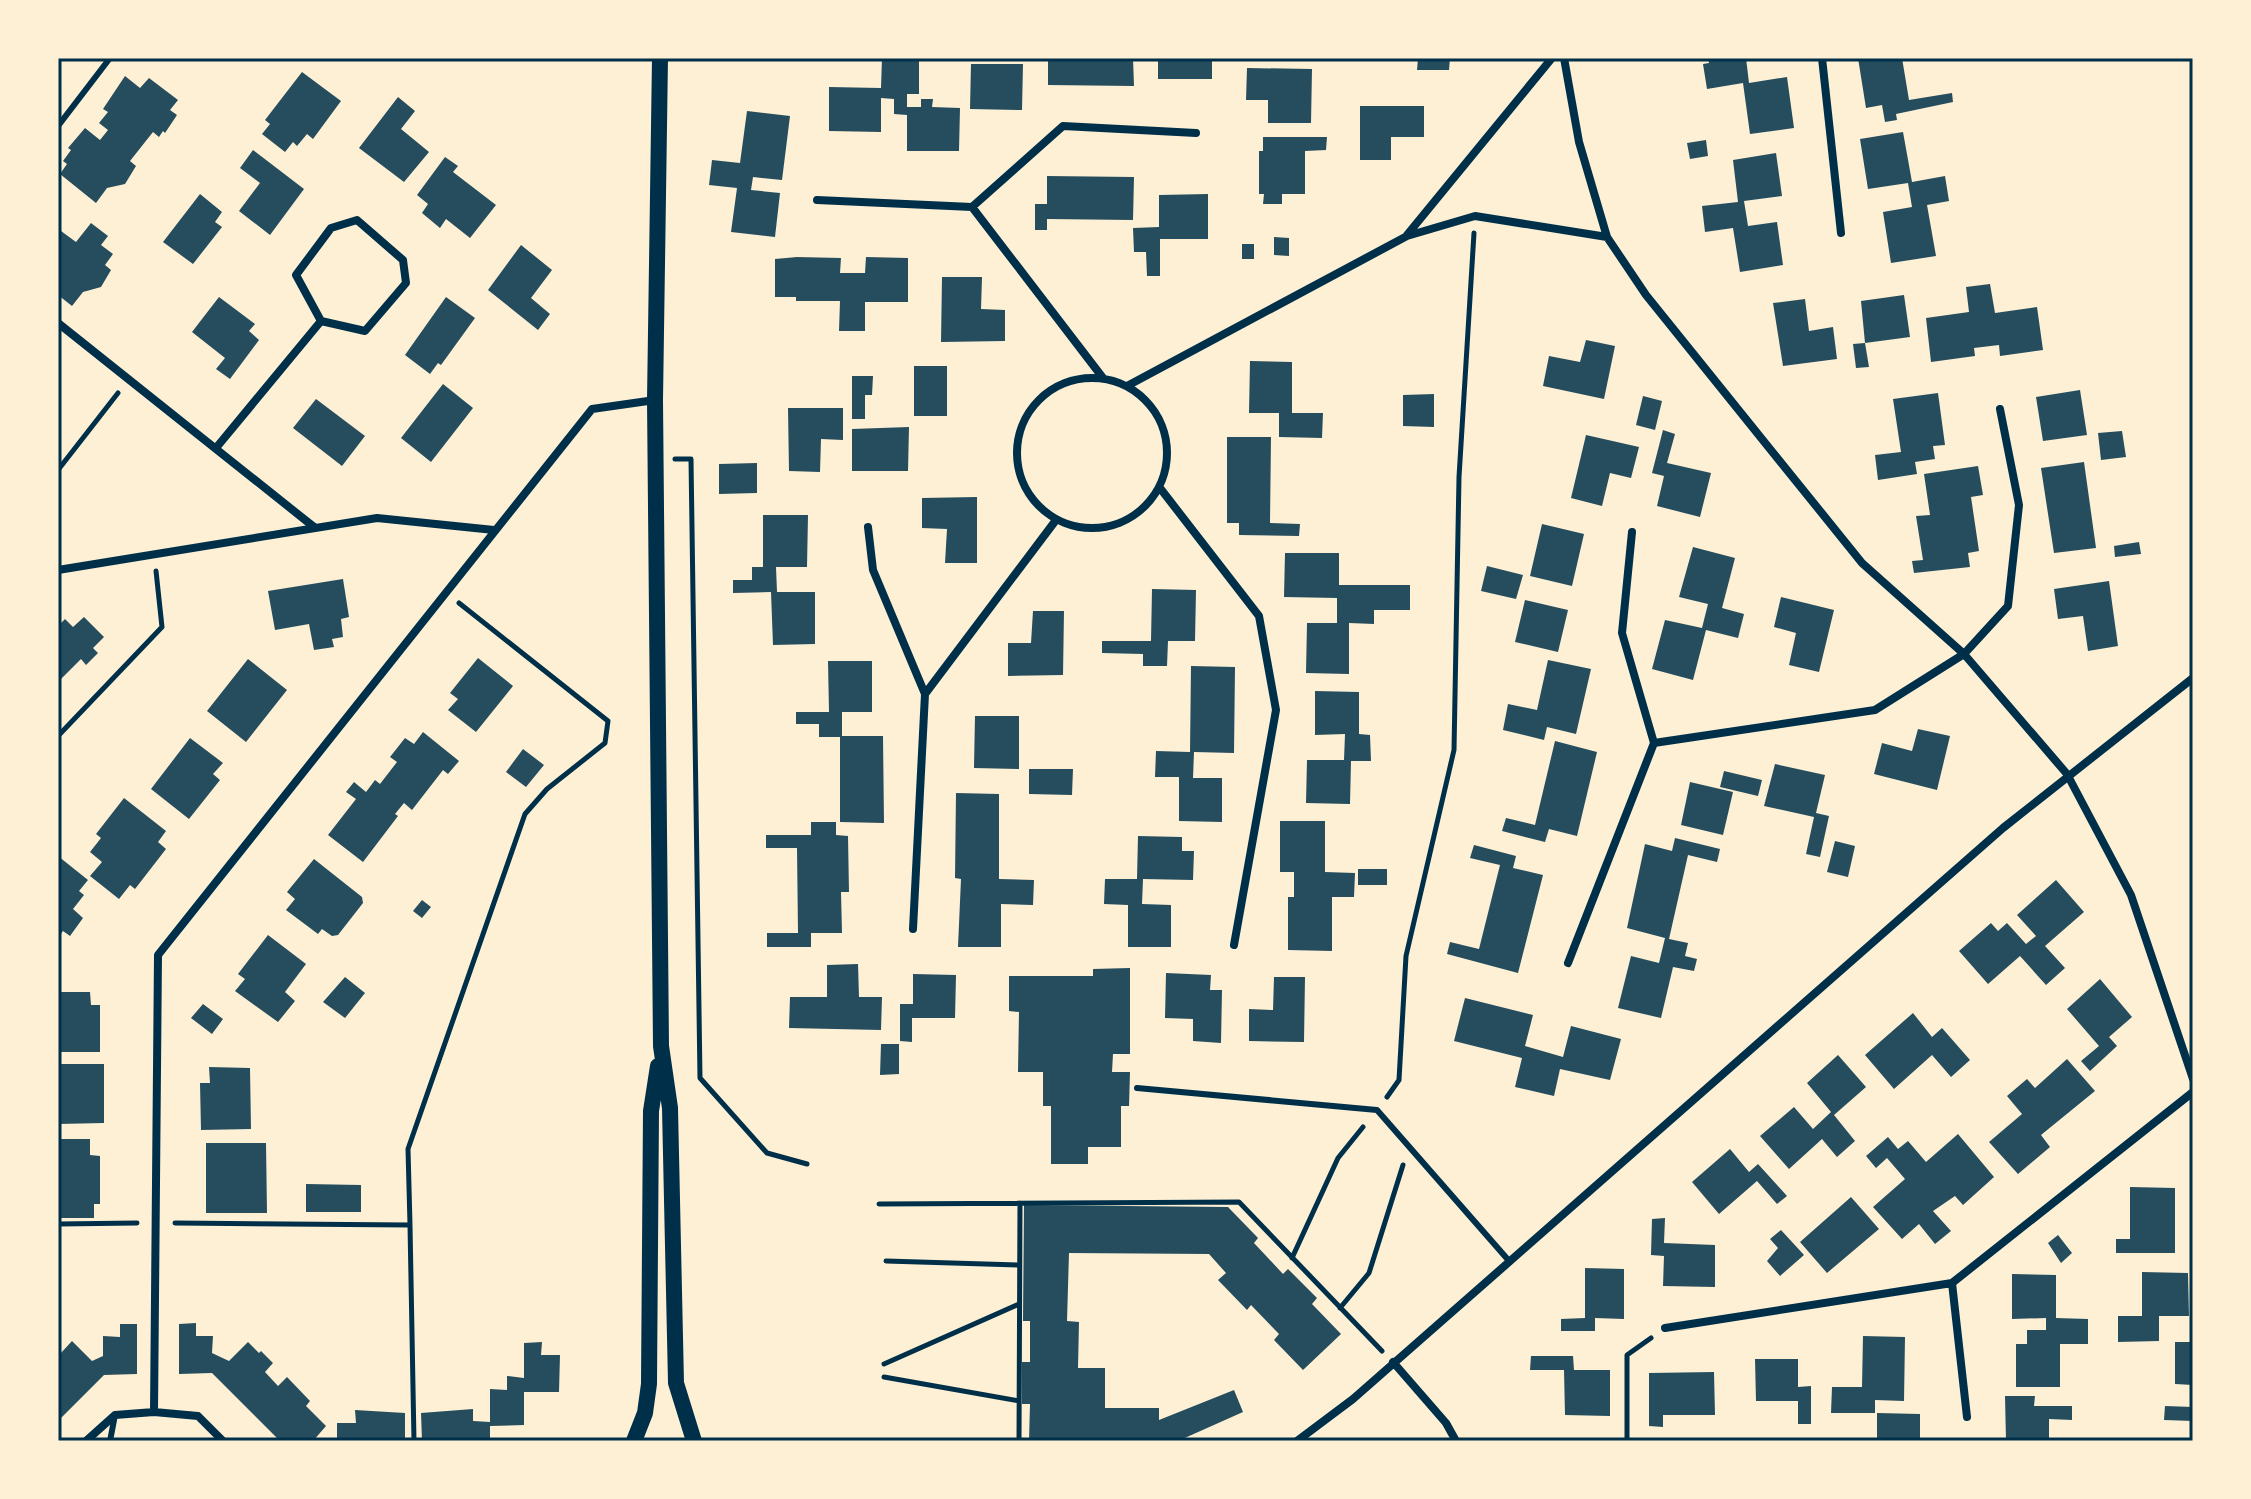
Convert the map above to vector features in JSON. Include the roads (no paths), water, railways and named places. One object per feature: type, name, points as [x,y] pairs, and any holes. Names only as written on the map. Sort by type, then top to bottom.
[{"type":"main road","points":[[660,58],[655,460],[661,1046],[670,1108],[676,1383],[694,1441]]},
{"type":"main road","points":[[634,1441],[645,1413],[649,1384],[651,1111],[661,1046]]},
{"type":"street","points":[[1407,236],[1552,58]]},
{"type":"street","points":[[1564,58],[1579,142],[1607,237],[1646,295],[1862,563],[1964,654],[2067,774],[2131,895],[2193,1079]]},
{"type":"street","points":[[1822,58],[1841,233]]},
{"type":"street","points":[[817,200],[972,207],[1063,126],[1196,133]]},
{"type":"street","points":[[972,207],[1103,378]]},
{"type":"street","points":[[1127,386],[1407,236],[1475,216],[1607,237]]},
{"type":"street","points":[[357,220],[403,260],[406,283],[365,331],[321,321],[296,275],[331,228],[357,220]]},
{"type":"street","points":[[216,448],[321,321]]},
{"type":"street","points":[[58,323],[314,527]]},
{"type":"street","points":[[1077,378],[1103,378],[1127,386],[1154,409],[1164,427],[1167,468],[1160,488],[1146,507],[1126,521],[1103,528],[1079,528],[1056,520],[1036,504],[1022,481],[1016,455],[1020,429],[1032,406],[1052,388],[1077,378]]},
{"type":"street","points":[[154,1412],[158,955],[592,409],[655,400]]},
{"type":"street","points":[[1654,743],[1875,710],[1964,654],[2008,606],[2019,505],[2000,409]]},
{"type":"street","points":[[1160,488],[1259,616],[1276,710],[1234,945]]},
{"type":"street","points":[[58,570],[377,518],[494,530]]},
{"type":"street","points":[[925,694],[1056,520]]},
{"type":"street","points":[[868,527],[873,570],[925,694],[913,929]]},
{"type":"street","points":[[1568,963],[1654,743],[1622,633],[1632,532]]},
{"type":"street","points":[[1297,1441],[1353,1399],[2067,774],[2193,678]]},
{"type":"street","points":[[1665,1328],[1952,1283],[2193,1092]]},
{"type":"street","points":[[1952,1283],[1967,1417]]},
{"type":"street","points":[[1393,1362],[1446,1423],[1456,1441]]},
{"type":"street","points":[[86,1441],[115,1415],[154,1412],[198,1416],[223,1441]]},
{"type":"lane","points":[[58,126],[110,58]]},
{"type":"lane","points":[[1137,1088],[1377,1110],[1510,1262]]},
{"type":"lane","points":[[110,1441],[115,1415]]}]
